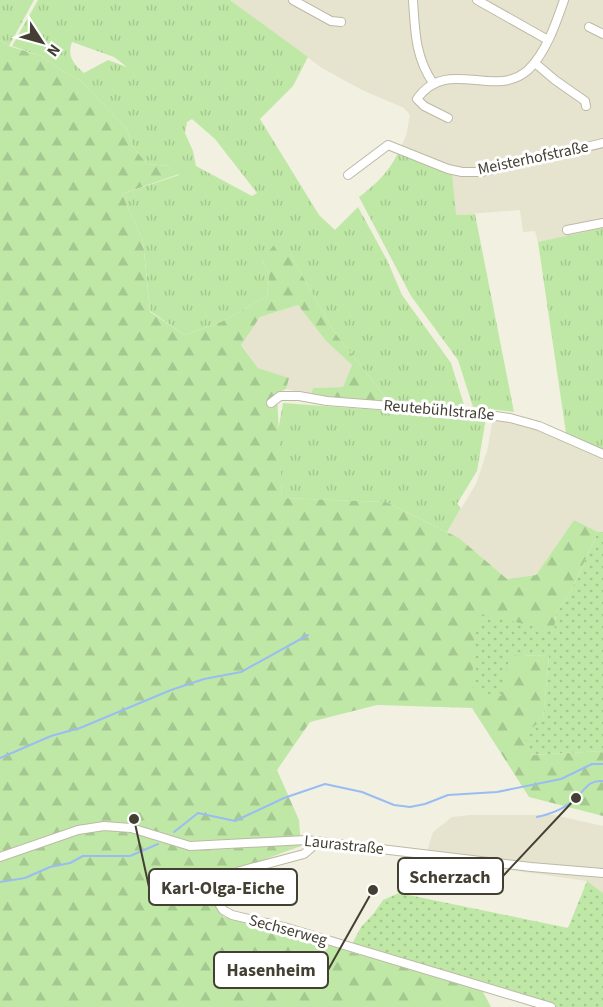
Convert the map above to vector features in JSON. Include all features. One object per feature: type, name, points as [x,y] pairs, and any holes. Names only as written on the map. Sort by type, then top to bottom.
[{"type":"street","points":[[293,0],[331,21],[341,22]]},
{"type":"street","points":[[413,0],[415,40],[420,62],[433,83]]},
{"type":"street","points":[[477,0],[548,40]]},
{"type":"street","points":[[448,118],[424,106],[417,99],[424,90],[433,83],[452,78],[502,82],[518,77],[535,63],[548,40],[564,0]]},
{"type":"street","points":[[589,27],[603,34]]},
{"type":"street","points":[[535,63],[585,101],[586,106]]},
{"type":"street","name":"Meisterhofstraße","points":[[348,175],[388,145],[448,169],[482,172],[603,143]]},
{"type":"street","points":[[567,230],[603,223]]},
{"type":"street","name":"Reutebühlstraße","points":[[270,403],[280,396],[299,396],[490,414],[539,426],[603,454]]},
{"type":"street","name":"Laurastraße","points":[[0,857],[78,830],[104,826],[131,828],[190,846],[265,841],[313,841],[603,873]]},
{"type":"street","name":"Sechserweg","points":[[313,841],[311,848],[304,854],[240,871],[227,877],[220,885],[218,892],[218,902],[222,910],[232,915],[284,927],[551,1007]]},
{"type":"shaded area","points":[[230,0],[603,0],[603,229],[538,242],[535,231],[523,232],[520,210],[456,215],[401,147],[406,136],[410,115],[404,108],[362,90],[322,68]]},
{"type":"shaded area","points":[[298,305],[326,341],[352,365],[344,387],[313,388],[311,395],[286,389],[288,378],[258,368],[241,344],[260,317]]},
{"type":"shaded area","points":[[493,419],[540,431],[603,457],[603,532],[598,532],[574,520],[536,575],[507,579],[459,538],[447,532],[476,484],[487,451]]},
{"type":"shaded area","points":[[554,815],[603,826],[603,893],[587,881],[425,858],[433,832],[452,817]]},
{"type":"green space","points":[[0,0],[34,0],[9,46],[0,40]]},
{"type":"green space","points":[[38,0],[230,0],[308,57],[293,86],[260,119],[319,215],[335,230],[358,207],[387,260],[402,295],[451,363],[465,408],[390,403],[335,333],[290,254],[262,260],[269,277],[267,296],[221,322],[185,335],[150,311],[143,241],[122,194],[179,175],[168,166],[147,164],[133,147],[126,128],[80,80],[41,56],[12,46]],"holes":[[[72,42],[114,57],[127,67],[108,60],[84,73],[72,59],[70,52]],[[192,119],[215,139],[257,193],[252,196],[196,166],[193,151],[185,133],[187,122]]]},
{"type":"green space","points":[[0,40],[9,46],[41,56],[80,80],[126,128],[133,147],[147,164],[168,166],[179,174],[122,194],[143,241],[150,312],[185,335],[221,322],[267,296],[269,277],[262,260],[278,240],[290,254],[335,333],[390,403],[311,395],[313,388],[343,387],[352,365],[326,341],[298,305],[260,317],[241,345],[258,368],[289,378],[286,389],[277,393],[282,498],[386,502],[459,538],[507,579],[536,575],[574,520],[598,532],[571,591],[556,613],[554,632],[510,655],[549,656],[543,719],[530,755],[603,751],[603,816],[529,797],[472,708],[377,705],[310,722],[277,770],[299,820],[301,846],[219,876],[208,898],[224,917],[283,930],[482,990],[491,1007],[0,1007]]},
{"type":"green space","points":[[398,153],[452,174],[456,215],[475,214],[514,412],[473,407],[458,360],[411,296],[359,197],[382,177]]},
{"type":"green space","points":[[603,228],[603,450],[566,433],[538,242]]},
{"type":"green space","points":[[283,403],[486,418],[477,471],[457,504],[461,508],[447,532],[386,502],[282,498],[278,431]]},
{"type":"green space","points":[[598,532],[603,532],[603,751],[530,755],[524,734],[543,719],[549,656],[510,655],[501,696],[472,691],[474,638],[481,614],[554,631],[556,613],[571,591]]},
{"type":"green space","points":[[587,881],[603,893],[603,1007],[551,1007],[350,948],[361,927],[383,900],[399,893],[568,928]]},
{"type":"waterway","points":[[0,758],[171,690],[204,679],[241,672],[308,635]]},
{"type":"waterway","points":[[174,832],[198,813],[235,821],[284,798],[325,784],[362,792],[394,805],[410,807],[448,795],[497,792],[561,779],[592,764],[603,764]]},
{"type":"waterway","points":[[537,817],[563,808],[591,784],[603,781]]},
{"type":"waterway","points":[[0,882],[25,878],[50,867],[70,863],[83,856],[130,856],[158,844]]},
{"type":"place","name":"Scherzach","points":[[576,798]]},
{"type":"place","name":"Karl-Olga-Eiche","points":[[134,819]]},
{"type":"place","name":"Hasenheim","points":[[373,890]]}]
